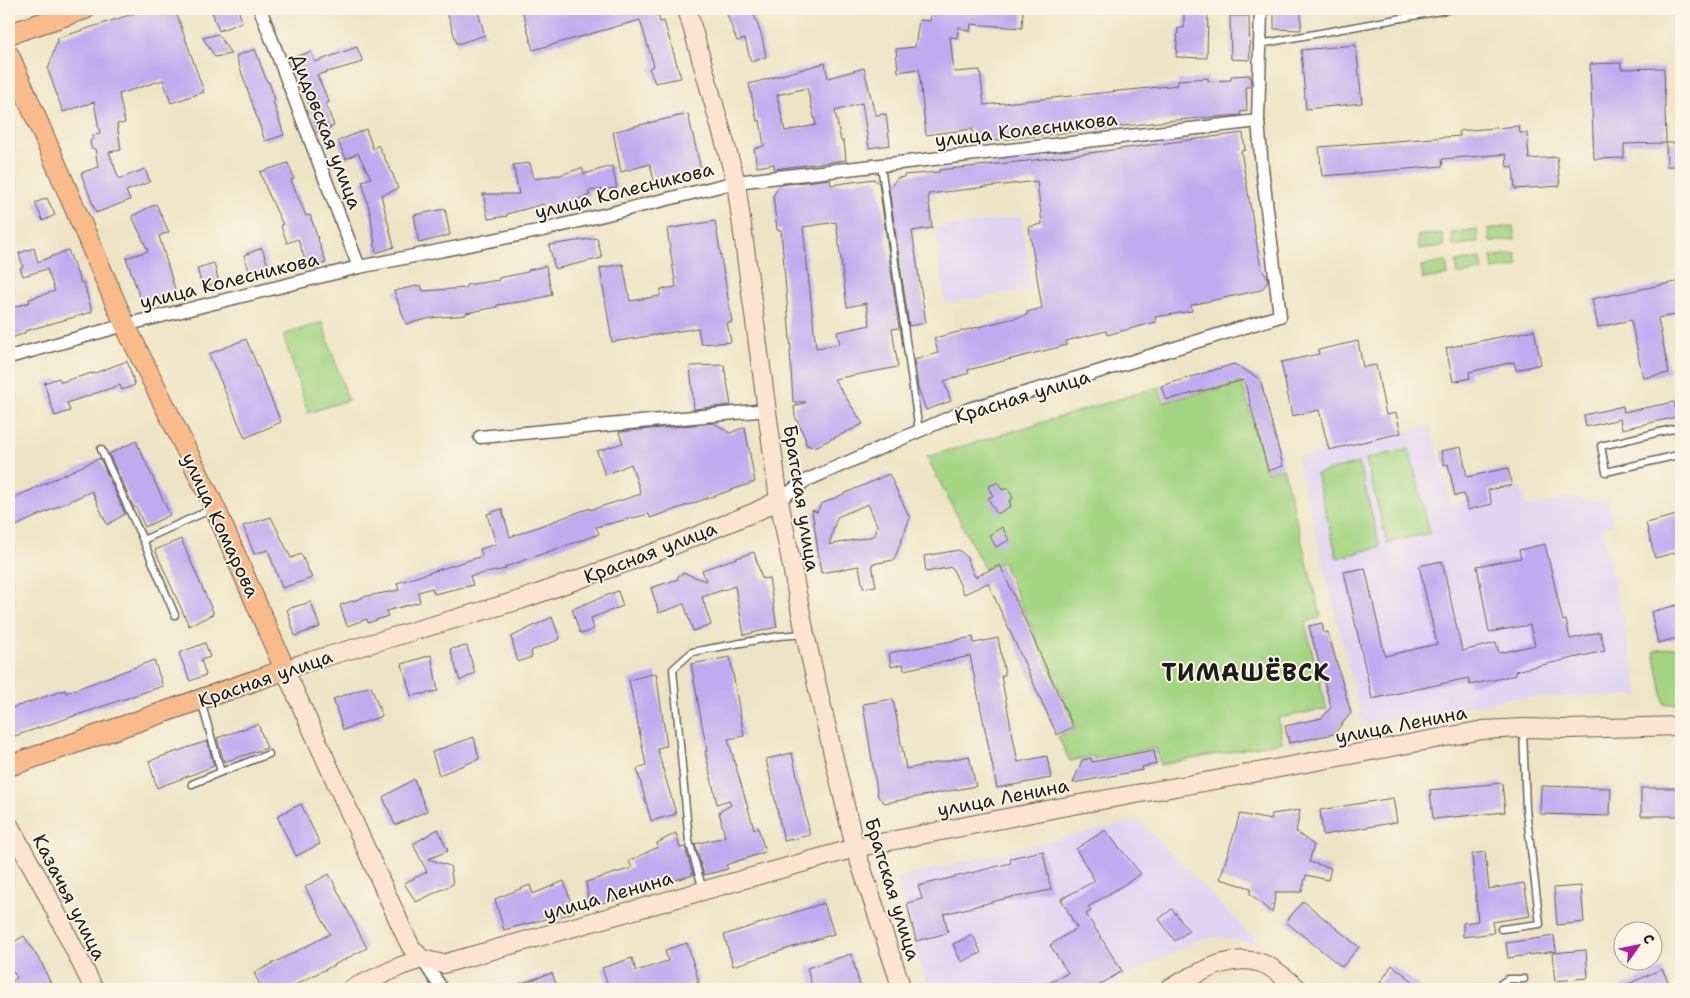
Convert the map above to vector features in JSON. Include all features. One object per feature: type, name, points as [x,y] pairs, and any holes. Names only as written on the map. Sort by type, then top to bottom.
[{"type":"main road","points":[[9,34],[85,9]]},
{"type":"main road","name":"Братская улица","points":[[687,9],[736,182],[778,500],[805,634],[855,848],[902,989]]},
{"type":"main road","name":"улица Комарова","points":[[9,55],[125,325],[215,508],[285,670],[411,948],[422,959]]},
{"type":"main road","name":"Красная улица","points":[[9,766],[304,663],[520,600],[667,548],[755,512],[778,500]]},
{"type":"main road","name":"улица Ленина","points":[[351,989],[401,966],[422,959],[443,964],[855,848],[1048,810],[1483,730],[1681,726]]},
{"type":"main road","name":"Казачья улица","points":[[9,825],[45,890],[94,989]]},
{"type":"main road","points":[[1168,989],[1212,967],[1231,962],[1245,961],[1266,965],[1299,989]]},
{"type":"street","name":"Дидовская улица","points":[[260,9],[359,267]]},
{"type":"street","points":[[1258,120],[1261,9]]},
{"type":"street","name":"улица Колесникова","points":[[9,357],[125,325],[359,267],[543,230],[736,182],[1258,120]]},
{"type":"street","name":"Красная улица","points":[[778,500],[806,482],[969,409],[1280,316],[1258,120]]},
{"type":"street","points":[[480,438],[767,410]]},
{"type":"street","name":"улица Комарова","points":[[422,959],[442,989]]},
{"type":"lane","points":[[1260,44],[1451,9]]},
{"type":"lane","points":[[882,165],[919,431]]},
{"type":"lane","points":[[1678,455],[1606,472],[1601,446],[1681,427]]},
{"type":"lane","points":[[101,449],[175,615]]},
{"type":"lane","points":[[143,540],[215,508]]},
{"type":"lane","points":[[703,890],[689,841],[673,669],[692,652],[779,636],[805,634]]},
{"type":"lane","points":[[201,699],[221,772]]},
{"type":"lane","points":[[1501,930],[1540,924],[1526,809],[1523,728]]},
{"type":"lane","points":[[192,784],[269,754]]},
{"type":"lane","points":[[1493,989],[1508,979],[1524,979]]},
{"type":"shaded area","points":[[1021,216],[1032,289],[945,303],[936,229]]},
{"type":"shaded area","points":[[1430,426],[1452,504],[1521,487],[1526,508],[1566,498],[1598,501],[1608,499],[1614,524],[1602,528],[1640,695],[1511,698],[1363,725],[1297,458]]},
{"type":"shaded area","points":[[1138,820],[1260,944],[1218,937],[1195,941],[1102,989],[930,989],[917,960],[896,878]]},
{"type":"green space","points":[[1513,226],[1515,239],[1490,242],[1488,229]]},
{"type":"green space","points":[[1477,229],[1478,242],[1453,246],[1452,233]]},
{"type":"green space","points":[[1442,233],[1444,246],[1419,249],[1417,236]]},
{"type":"green space","points":[[1516,253],[1518,266],[1493,270],[1491,257]]},
{"type":"green space","points":[[1481,258],[1483,271],[1458,275],[1456,262]]},
{"type":"green space","points":[[1446,262],[1448,275],[1423,279],[1421,266]]},
{"type":"green space","points":[[322,322],[348,400],[308,413],[283,335]]},
{"type":"green space","points":[[1242,382],[1267,472],[1283,468],[1321,617],[1305,623],[1327,709],[1278,718],[1282,742],[1160,765],[1156,748],[1094,759],[1093,756],[1070,761],[1058,737],[1076,728],[1002,562],[985,570],[927,457],[1159,387],[1164,402]]},
{"type":"green space","points":[[1409,449],[1430,533],[1387,543],[1366,459]]},
{"type":"green space","points":[[1359,463],[1380,547],[1337,558],[1316,474]]},
{"type":"green space","points":[[1681,646],[1681,703],[1664,704],[1654,651]]},
{"type":"building","points":[[148,9],[175,9],[204,92],[171,103],[163,80],[119,94],[125,123],[117,124],[121,150],[109,152],[119,179],[145,169],[150,182],[126,191],[130,200],[96,213],[81,173],[98,167],[95,149],[91,148],[90,141],[93,135],[100,134],[94,102],[63,112],[48,70],[58,38]]},
{"type":"building","points":[[211,9],[238,9],[242,22],[219,31]]},
{"type":"building","points":[[446,9],[477,9],[485,35],[457,44]]},
{"type":"building","points":[[522,9],[668,9],[669,12],[658,15],[660,22],[664,21],[681,78],[655,83],[649,68],[654,66],[640,20],[533,50]]},
{"type":"building","points":[[725,9],[752,9],[762,37],[766,57],[751,62],[745,39],[737,41]]},
{"type":"building","points":[[932,9],[1023,9],[1022,28],[971,24],[970,32],[959,27],[957,38],[950,37],[954,72],[980,70],[984,105],[1178,85],[1178,80],[1208,78],[1208,81],[1231,80],[1231,76],[1250,75],[1251,87],[1246,87],[1247,111],[1240,112],[1241,115],[1177,120],[974,143],[972,129],[926,135],[919,69],[898,72],[896,49],[915,47],[919,20],[930,21]]},
{"type":"building","points":[[1184,9],[1208,9],[1207,58],[1176,57],[1178,28],[1184,28]]},
{"type":"building","points":[[1274,9],[1301,9],[1301,30],[1274,29]]},
{"type":"building","points":[[1230,16],[1249,16],[1250,60],[1231,59]]},
{"type":"building","points":[[218,34],[231,54],[215,57],[203,38]]},
{"type":"building","points":[[1356,45],[1362,103],[1306,109],[1301,50]]},
{"type":"building","points":[[357,47],[363,62],[317,75],[329,102],[326,104],[334,126],[319,132],[299,79],[293,57],[311,52],[315,62]]},
{"type":"building","points":[[255,49],[267,82],[269,82],[284,135],[265,141],[236,56]]},
{"type":"building","points":[[825,63],[828,78],[864,68],[875,115],[886,114],[890,145],[869,148],[862,103],[835,111],[841,141],[844,141],[846,160],[774,169],[774,164],[757,167],[754,149],[764,146],[760,120],[757,121],[749,84]],"holes":[[[807,88],[816,125],[785,131],[777,95]]]},
{"type":"building","points":[[1621,63],[1621,69],[1664,68],[1666,143],[1624,144],[1624,158],[1594,159],[1590,64]]},
{"type":"building","points":[[688,114],[702,174],[655,185],[650,164],[621,172],[613,132]]},
{"type":"building","points":[[1519,126],[1520,133],[1527,133],[1529,159],[1557,157],[1560,186],[1515,189],[1513,166],[1507,167],[1506,154],[1442,159],[1443,166],[1322,176],[1319,147],[1460,136],[1459,131]]},
{"type":"building","points":[[366,129],[373,149],[378,145],[398,189],[381,195],[394,247],[376,253],[371,217],[362,181],[371,178],[358,153],[346,159],[338,141]]},
{"type":"building","points":[[1243,133],[1245,150],[1241,151],[1261,269],[1267,276],[1268,282],[1261,290],[1191,305],[1192,311],[1155,317],[1156,322],[1107,335],[1106,331],[1066,341],[1067,345],[968,370],[969,373],[944,381],[951,401],[926,410],[918,387],[914,360],[938,353],[934,338],[1027,315],[1027,312],[1042,308],[1029,227],[1042,224],[1037,181],[928,194],[932,228],[912,231],[926,323],[909,326],[889,189],[897,178],[904,177],[904,175],[939,172],[939,170],[1027,161]]},
{"type":"building","points":[[1666,143],[1681,143],[1681,166],[1667,166]]},
{"type":"building","points":[[288,163],[294,179],[291,180],[306,216],[310,215],[326,263],[308,269],[298,239],[287,243],[281,226],[283,225],[260,172]]},
{"type":"building","points":[[530,163],[534,179],[557,176],[582,168],[584,174],[612,166],[617,188],[588,191],[590,195],[565,204],[566,207],[546,215],[544,204],[507,214],[507,216],[488,219],[483,194],[519,194],[513,165]]},
{"type":"building","points":[[830,179],[831,185],[874,179],[879,183],[899,328],[892,329],[898,367],[834,379],[863,424],[815,447],[806,445],[805,438],[795,416],[794,407],[806,402],[793,402],[791,351],[781,230],[777,230],[773,196],[780,185]],"holes":[[[836,222],[847,307],[866,303],[870,325],[837,332],[840,344],[816,348],[803,227]]]},
{"type":"building","points":[[47,198],[55,215],[43,221],[35,203]]},
{"type":"building","points":[[156,204],[169,232],[159,236],[176,293],[142,303],[126,258],[148,251],[132,216]]},
{"type":"building","points":[[445,209],[450,235],[419,243],[414,215]]},
{"type":"building","points":[[715,221],[732,322],[727,323],[731,342],[701,344],[698,328],[612,342],[600,268],[623,264],[630,301],[660,296],[661,289],[676,287],[667,229]]},
{"type":"building","points":[[597,238],[602,258],[555,269],[549,245]]},
{"type":"building","points":[[34,248],[38,262],[68,250],[81,283],[84,283],[92,312],[25,331],[25,333],[9,339],[9,309],[30,302],[29,299],[55,291],[47,269],[23,276],[20,268],[23,267],[19,253]]},
{"type":"building","points":[[262,248],[270,272],[250,274],[244,255]]},
{"type":"building","points":[[214,263],[219,283],[202,287],[197,268]]},
{"type":"building","points":[[546,266],[552,295],[497,305],[497,307],[466,313],[466,315],[431,318],[406,324],[394,291],[421,285],[423,291],[466,288],[466,285],[499,280],[499,278]]},
{"type":"building","points":[[1681,281],[1681,314],[1658,318],[1669,373],[1643,378],[1631,320],[1598,327],[1592,299]]},
{"type":"building","points":[[1534,330],[1541,364],[1516,370],[1514,362],[1469,372],[1470,378],[1453,382],[1446,348]]},
{"type":"building","points":[[246,339],[281,422],[245,438],[209,354]]},
{"type":"building","points":[[1358,341],[1363,367],[1376,365],[1386,415],[1396,413],[1401,433],[1329,450],[1319,410],[1292,416],[1281,362],[1319,354],[1318,350]]},
{"type":"building","points":[[127,361],[135,385],[122,390],[120,385],[67,403],[70,411],[55,416],[44,383],[59,378],[61,382],[92,374]]},
{"type":"building","points":[[1234,364],[1260,379],[1283,466],[1268,471],[1244,380],[1166,400],[1161,386]]},
{"type":"building","points":[[724,365],[731,405],[694,409],[690,366]]},
{"type":"building","points":[[1674,402],[1677,417],[1622,429],[1620,419],[1586,427],[1584,415],[1623,406],[1624,412]]},
{"type":"building","points":[[714,423],[730,433],[745,427],[755,482],[650,518],[649,514],[596,527],[599,534],[505,567],[506,569],[470,576],[473,585],[434,594],[432,588],[418,592],[420,602],[386,611],[388,616],[368,623],[367,619],[347,626],[340,605],[362,597],[399,590],[397,583],[482,556],[480,549],[496,544],[487,514],[502,509],[510,537],[590,508],[590,510],[641,494],[631,464],[605,475],[597,451],[623,443],[619,432]]},
{"type":"building","points":[[136,441],[170,515],[145,527],[109,454]]},
{"type":"building","points":[[1461,447],[1467,477],[1508,468],[1512,485],[1488,490],[1492,504],[1468,510],[1464,494],[1455,496],[1448,464],[1444,465],[1441,451]]},
{"type":"building","points":[[100,458],[125,514],[107,525],[92,491],[9,529],[9,500]]},
{"type":"building","points":[[889,474],[910,518],[894,560],[872,564],[876,586],[863,588],[859,566],[821,573],[812,510],[817,512],[821,504]],"holes":[[[868,504],[877,525],[874,536],[829,545],[837,517]]]},
{"type":"building","points":[[998,482],[1002,490],[1008,488],[1013,498],[1009,501],[1011,506],[997,514],[988,498],[993,496],[988,487]]},
{"type":"building","points":[[1681,514],[1681,551],[1655,558],[1646,523]]},
{"type":"building","points":[[271,517],[291,558],[301,554],[312,578],[282,588],[268,550],[254,554],[243,526]]},
{"type":"building","points":[[1002,527],[1009,540],[996,547],[989,535]]},
{"type":"building","points":[[181,539],[213,612],[213,614],[189,626],[155,550]]},
{"type":"building","points":[[1545,544],[1563,621],[1566,620],[1570,639],[1600,632],[1605,651],[1515,671],[1516,675],[1470,685],[1468,678],[1372,699],[1344,572],[1365,568],[1385,656],[1437,644],[1419,566],[1442,561],[1462,651],[1496,643],[1499,653],[1535,645],[1530,625],[1489,632],[1477,566],[1521,558],[1519,550]]},
{"type":"building","points":[[959,550],[966,556],[975,577],[1000,565],[1073,727],[1057,735],[988,583],[964,594],[952,567],[926,572],[924,556]]},
{"type":"building","points":[[754,552],[762,579],[769,578],[777,627],[744,635],[735,586],[702,597],[711,625],[693,631],[684,604],[659,613],[651,588],[678,579],[678,576],[684,573],[706,581],[702,570]]},
{"type":"building","points":[[618,591],[623,606],[591,618],[594,629],[580,633],[572,609]]},
{"type":"building","points":[[311,602],[320,627],[295,636],[287,609]]},
{"type":"building","points":[[1681,604],[1681,637],[1658,643],[1651,612]]},
{"type":"building","points":[[552,617],[560,639],[531,651],[532,657],[518,662],[511,637]]},
{"type":"building","points":[[1322,623],[1324,633],[1328,632],[1351,713],[1334,734],[1289,743],[1285,726],[1322,718],[1331,707],[1309,626]]},
{"type":"building","points":[[973,637],[974,643],[998,638],[1005,675],[1001,676],[1018,762],[1047,756],[1051,778],[997,788],[970,656],[904,670],[903,664],[891,667],[889,653]]},
{"type":"building","points":[[205,643],[210,657],[201,660],[206,675],[190,681],[179,653]]},
{"type":"building","points":[[467,646],[475,673],[460,681],[450,649]]},
{"type":"building","points":[[431,655],[438,691],[411,696],[402,664]]},
{"type":"building","points":[[730,657],[744,736],[728,739],[754,829],[758,827],[765,852],[726,865],[728,869],[704,875],[695,844],[725,837],[719,812],[731,805],[729,800],[717,804],[705,751],[707,751],[691,664]]},
{"type":"building","points":[[154,660],[163,686],[9,738],[9,709],[65,690],[66,693]]},
{"type":"building","points":[[656,673],[667,746],[657,748],[676,814],[651,821],[637,769],[646,765],[629,680]]},
{"type":"building","points":[[371,686],[382,716],[343,730],[333,699]]},
{"type":"building","points":[[893,699],[906,769],[969,756],[976,786],[885,803],[878,797],[863,704]]},
{"type":"building","points":[[258,724],[267,748],[224,762],[217,738]]},
{"type":"building","points":[[474,737],[479,759],[439,775],[432,752]]},
{"type":"building","points":[[207,741],[214,766],[157,788],[149,761]]},
{"type":"building","points":[[1154,750],[1156,764],[1142,767],[1143,770],[1073,783],[1082,760],[1091,758],[1092,762]]},
{"type":"building","points":[[792,753],[810,835],[784,841],[766,759]]},
{"type":"building","points":[[414,779],[427,811],[395,825],[383,797]]},
{"type":"building","points":[[1502,783],[1505,812],[1433,819],[1430,790]]},
{"type":"building","points":[[1541,786],[1611,788],[1610,816],[1540,814]]},
{"type":"building","points":[[1641,788],[1681,788],[1681,816],[1641,816]]},
{"type":"building","points":[[1393,798],[1397,822],[1323,835],[1320,810]]},
{"type":"building","points":[[301,804],[320,844],[296,856],[277,816]]},
{"type":"building","points":[[1300,810],[1296,832],[1314,845],[1309,862],[1331,868],[1328,880],[1306,875],[1302,892],[1276,892],[1272,913],[1250,894],[1251,888],[1220,879],[1240,814],[1271,820],[1272,814]]},
{"type":"building","points":[[438,829],[448,851],[428,859],[450,866],[453,884],[416,902],[404,883],[427,872],[413,844]]},
{"type":"building","points":[[1105,830],[1141,874],[1088,907],[1091,911],[1086,914],[1122,971],[1093,989],[1038,989],[1068,973],[1050,945],[1077,928],[1061,899],[1095,881],[1076,849]]},
{"type":"building","points":[[676,833],[680,848],[685,847],[693,875],[669,882],[668,878],[621,894],[622,899],[589,905],[586,882],[632,868],[629,861],[658,847],[657,843]]},
{"type":"building","points":[[1043,851],[1051,890],[1016,896],[944,914],[948,933],[916,941],[907,903],[922,899],[918,886],[1011,863],[1010,858]]},
{"type":"building","points":[[1485,852],[1489,889],[1524,883],[1530,916],[1492,922],[1494,933],[1463,937],[1463,923],[1478,921],[1472,854]]},
{"type":"building","points":[[329,874],[367,948],[287,989],[262,989],[254,973],[330,934],[305,887]]},
{"type":"building","points":[[564,881],[574,912],[550,920],[549,918],[504,930],[495,899],[530,885],[533,894]]},
{"type":"building","points":[[1581,886],[1584,922],[1557,925],[1554,888]]},
{"type":"building","points":[[1303,901],[1359,947],[1342,967],[1286,922]]},
{"type":"building","points":[[824,903],[834,934],[733,966],[724,935]]},
{"type":"building","points":[[1172,909],[1189,931],[1175,941],[1159,919]]},
{"type":"building","points":[[973,935],[981,953],[961,962],[953,944]]},
{"type":"building","points":[[24,936],[42,964],[51,984],[43,989],[9,989],[9,983],[17,978],[9,964],[9,945]]},
{"type":"building","points":[[1554,936],[1556,951],[1508,958],[1506,943]]},
{"type":"building","points":[[687,943],[699,982],[675,989],[609,989],[602,968],[632,958],[636,971],[668,961],[665,950]]},
{"type":"building","points":[[1586,950],[1588,978],[1555,981],[1552,953]]},
{"type":"building","points":[[851,954],[861,989],[813,989],[807,968]]},
{"type":"building","points":[[1392,965],[1423,989],[1376,989]]},
{"type":"building","points":[[1662,969],[1672,989],[1617,989]]},
{"type":"building","points":[[552,973],[558,989],[511,989],[510,987]]},
{"type":"district","name":"ТИМАШЁВСК","points":[[1246,673]]}]
